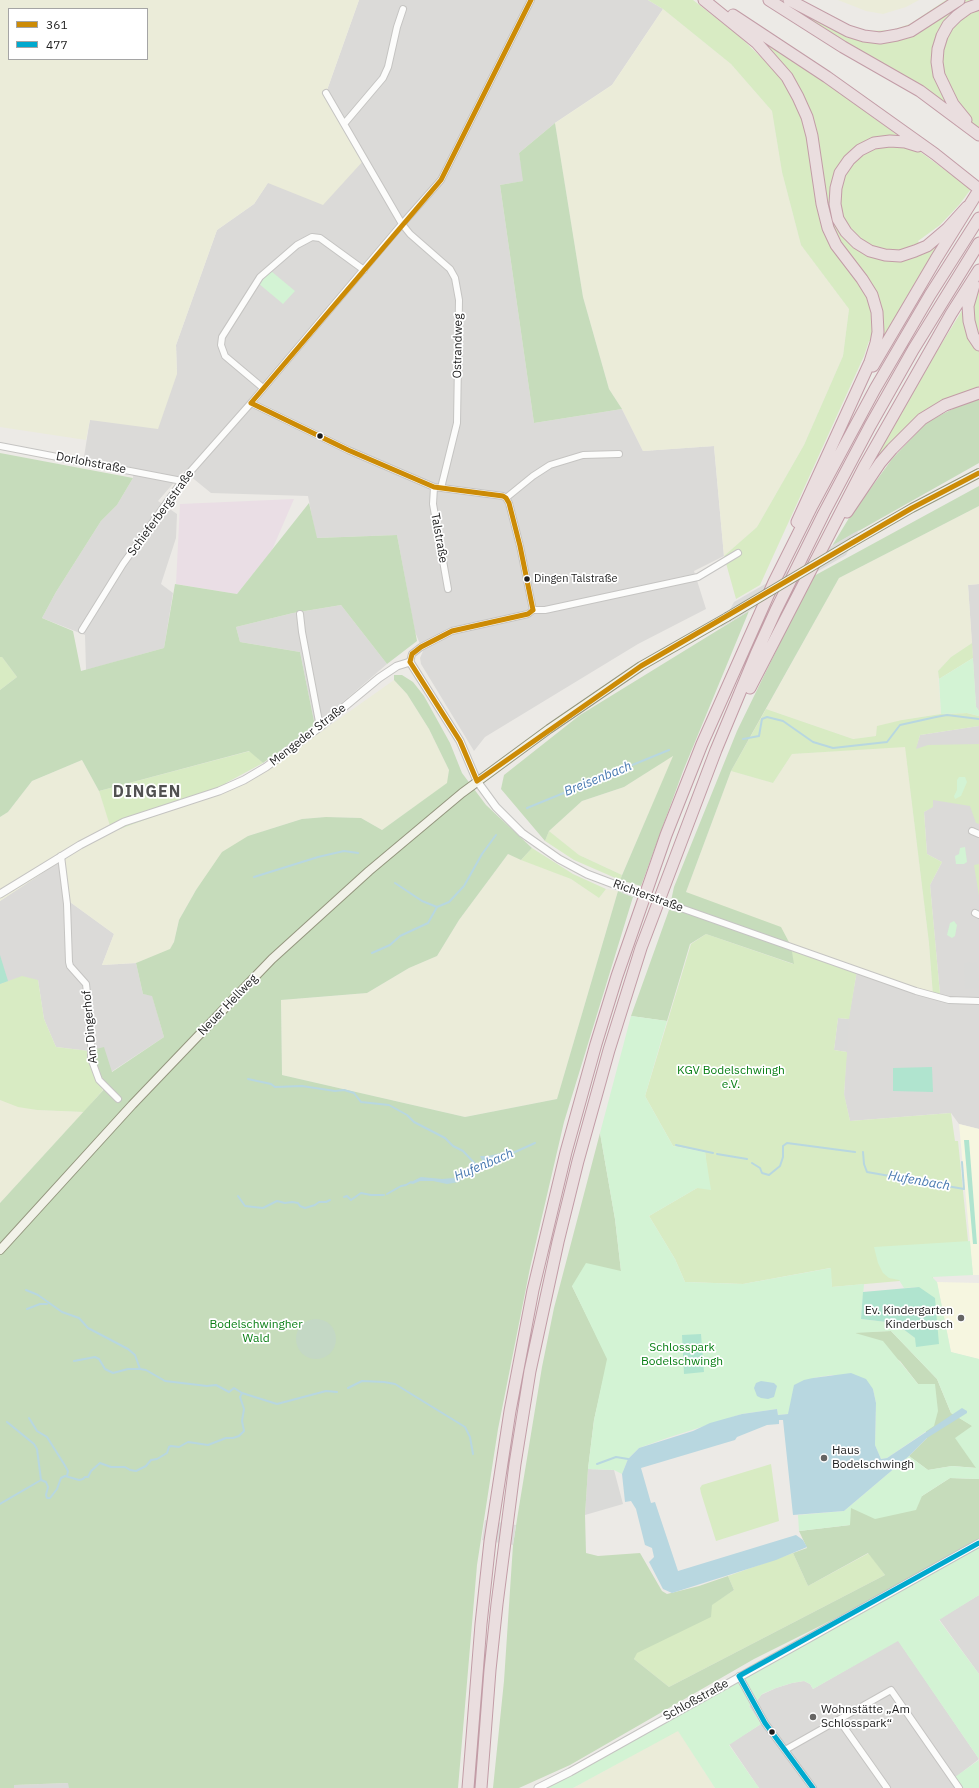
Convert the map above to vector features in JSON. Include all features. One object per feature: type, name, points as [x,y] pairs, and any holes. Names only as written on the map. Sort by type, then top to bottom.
[{"type":"highway","points":[[704,0],[757,43],[791,83],[808,124],[822,204],[828,228],[836,245],[862,279],[872,295],[877,312],[878,332],[876,343],[845,418],[803,506],[774,582]]},
{"type":"highway","points":[[710,0],[827,77],[935,154],[979,190],[967,207],[902,316],[845,418]]},
{"type":"highway","points":[[769,0],[843,47],[920,91],[978,134]]},
{"type":"highway","points":[[789,0],[848,31],[864,36],[880,38],[911,31],[959,0]]},
{"type":"highway","points":[[978,134],[953,104],[938,75],[937,62],[938,49],[942,36],[948,25],[968,8],[979,4]]},
{"type":"highway","points":[[935,154],[905,142],[890,141],[874,143],[860,150],[849,160],[840,173],[836,188],[835,204],[838,219],[846,232],[856,243],[870,251],[885,256],[900,256],[927,246],[947,229],[967,207]]},
{"type":"highway","points":[[468,1788],[476,1674],[490,1541],[510,1411],[533,1290],[566,1152],[596,1044],[630,938],[666,835],[705,737],[774,582],[818,494],[875,389],[930,295],[979,218]]},
{"type":"highway","points":[[481,1788],[490,1670],[504,1544],[530,1371],[558,1242],[580,1154],[609,1050],[642,948],[716,750],[756,654],[827,506],[890,390],[979,243]]},
{"type":"highway","points":[[716,750],[729,734],[756,675],[907,389],[979,270]]},
{"type":"highway","points":[[979,274],[968,306],[969,321],[973,336],[979,345]]},
{"type":"highway","points":[[826,540],[892,448],[922,419],[945,405],[979,393]]},
{"type":"main road","name":"Neuer Hellweg","points":[[0,1250],[173,1061],[272,959],[369,871],[477,781],[549,729],[641,666],[912,508],[979,473]]},
{"type":"street","name":"Schieferbergstraße","points":[[82,630],[123,564],[182,481],[441,180],[531,0]]},
{"type":"street","points":[[344,124],[383,78],[388,67],[397,27],[403,9]]},
{"type":"street","name":"Ostrandweg","points":[[326,93],[402,224],[410,234],[450,269],[457,283],[459,300],[457,423],[441,488]]},
{"type":"street","points":[[263,388],[225,356],[221,345],[222,337],[260,277],[297,245],[312,237],[320,238],[364,270]]},
{"type":"street","points":[[250,403],[348,450],[434,487],[503,496],[506,498]]},
{"type":"street","name":"Dorlohstraße","points":[[0,446],[182,481]]},
{"type":"street","points":[[506,498],[533,476],[550,465],[583,455],[619,454]]},
{"type":"street","name":"Talstraße","points":[[434,487],[433,504],[448,589]]},
{"type":"street","points":[[506,498],[518,540],[533,610]]},
{"type":"street","points":[[410,662],[412,654],[421,647],[452,631],[528,614],[533,610],[545,610],[698,577],[738,553]]},
{"type":"street","points":[[300,614],[320,727]]},
{"type":"street","name":"Mengeder Straße","points":[[0,894],[61,856],[124,822],[219,791],[244,780],[266,767],[320,727],[379,678],[397,666],[410,662]]},
{"type":"street","name":"Richterstraße","points":[[410,662],[460,741],[477,781],[496,807],[522,833],[559,859],[587,874],[624,888],[916,991],[949,1000],[979,1001]]},
{"type":"street","points":[[972,831],[979,834]]},
{"type":"street","name":"Am Dingerhof","points":[[61,856],[66,896],[69,962],[70,966],[86,984],[91,1029],[90,1050],[93,1068],[99,1080],[118,1099]]},
{"type":"street","name":"Schloßstraße","points":[[538,1788],[570,1772],[739,1676],[979,1543]]},
{"type":"street","points":[[739,1676],[765,1723],[813,1788]]},
{"type":"street","points":[[786,1750],[890,1690],[959,1788]]},
{"type":"street","points":[[839,1720],[887,1788]]},
{"type":"shaded area","points":[[0,0],[359,0],[326,93],[364,160],[323,205],[268,183],[254,204],[217,230],[176,345],[177,374],[158,429],[90,420],[86,440],[0,427]]},
{"type":"shaded area","points":[[359,0],[648,0],[663,9],[612,85],[555,123],[519,153],[524,181],[500,185],[534,423],[622,409],[643,451],[714,446],[724,556],[694,571],[706,609],[638,644],[485,737],[474,751],[421,664],[420,658],[423,651],[415,632],[397,535],[316,538],[308,496],[211,493],[184,471],[158,501],[177,514],[176,538],[161,584],[173,593],[164,648],[86,670],[85,635],[42,618],[56,592],[101,521],[117,505],[133,478],[134,468],[84,457],[90,419],[177,374],[176,345],[217,230],[254,204],[326,93]]},
{"type":"shaded area","points":[[838,0],[919,0],[906,7],[883,14],[866,11]]},
{"type":"shaded area","points":[[663,9],[731,64],[772,111],[782,172],[801,245],[849,309],[843,356],[804,445],[757,527],[724,556],[714,446],[643,451],[622,409],[609,389],[583,297],[555,123],[612,85]]},
{"type":"shaded area","points":[[294,499],[272,550],[237,594],[176,584],[180,504]]},
{"type":"shaded area","points":[[979,506],[979,584],[968,585],[972,643],[951,657],[938,671],[941,714],[902,720],[876,736],[853,739],[766,709],[839,578]]},
{"type":"shaded area","points":[[979,584],[979,711],[976,707],[968,585]]},
{"type":"shaded area","points":[[341,605],[387,664],[315,726],[300,652],[240,642],[236,627],[293,613]]},
{"type":"shaded area","points":[[394,680],[407,694],[429,729],[449,770],[448,783],[382,830],[361,818],[326,817],[302,819],[248,836],[196,890],[179,920],[174,942],[170,950],[136,963],[102,965],[114,934],[70,902],[64,859],[0,901],[0,817],[8,812],[32,781],[82,760],[99,791],[113,832],[249,781],[267,770]]},
{"type":"shaded area","points":[[979,726],[979,1129],[959,1124],[951,1113],[850,1121],[844,1095],[848,1022],[857,970],[940,994],[930,885],[942,862],[927,854],[924,812],[933,806],[931,782],[915,750],[920,735]]},
{"type":"shaded area","points":[[905,746],[929,943],[933,996],[791,946],[686,892],[731,771],[773,783],[792,754]]},
{"type":"shaded area","points":[[674,755],[622,875],[579,855],[549,831],[582,801],[624,787]]},
{"type":"shaded area","points":[[508,854],[571,879],[599,898],[606,889],[618,891],[557,1099],[465,1117],[282,1075],[281,1000],[367,993],[409,968],[437,956],[459,920]]},
{"type":"shaded area","points":[[64,858],[70,902],[114,934],[102,965],[136,963],[143,994],[152,995],[164,1037],[111,1072],[89,1051],[56,1047],[44,1019],[38,980],[0,984],[0,901]]},
{"type":"shaded area","points":[[977,962],[979,988],[965,989],[964,963]]},
{"type":"shaded area","points":[[838,1018],[849,1019],[847,1052],[834,1050]]},
{"type":"shaded area","points":[[0,1100],[37,1110],[84,1112],[0,1203]]},
{"type":"shaded area","points":[[959,1124],[979,1129],[979,1275],[973,1275]]},
{"type":"shaded area","name":"Ev. Kindergarten Kinderbusch","points":[[937,1282],[979,1283],[979,1359],[951,1352]]},
{"type":"shaded area","points":[[316,1319],[327,1322],[333,1328],[336,1339],[333,1350],[327,1356],[316,1359],[305,1356],[299,1350],[296,1339],[299,1328],[305,1322]]},
{"type":"shaded area","points":[[588,1469],[614,1470],[623,1504],[585,1515]]},
{"type":"shaded area","points":[[979,1595],[979,1674],[939,1619]]},
{"type":"shaded area","points":[[898,1640],[979,1759],[956,1777],[963,1788],[759,1788],[729,1744],[761,1724],[749,1706],[757,1701],[761,1695],[792,1683],[804,1681],[810,1684],[813,1689]]},
{"type":"shaded area","points":[[678,1730],[715,1788],[573,1788]]},
{"type":"shaded area","points":[[69,1783],[69,1788],[14,1788],[14,1785]]},
{"type":"green space","points":[[648,0],[693,0],[738,35],[768,64],[786,68],[752,32],[807,69],[971,189],[959,205],[940,225],[918,241],[925,252],[940,244],[907,296],[880,345],[869,341],[864,356],[760,585],[736,599],[724,556],[757,527],[804,445],[843,356],[849,309],[801,245],[782,172],[772,111],[731,64],[663,9]]},
{"type":"green space","points":[[946,0],[979,0],[979,130],[913,81],[828,31],[790,6],[867,31],[892,30],[910,24]]},
{"type":"green space","points":[[555,123],[583,297],[609,389],[622,409],[534,423],[500,185],[523,181],[519,153]]},
{"type":"green space","points":[[271,271],[295,291],[283,304],[258,283],[260,279]]},
{"type":"green space","points":[[979,283],[979,388],[931,408],[860,486],[937,351]]},
{"type":"green space","points":[[979,398],[979,463],[832,546],[849,518],[892,459],[927,422],[968,401]]},
{"type":"green space","points":[[0,453],[133,478],[117,505],[101,521],[56,592],[42,618],[73,631],[81,671],[164,648],[175,584],[237,594],[309,503],[317,538],[397,535],[417,641],[387,664],[341,605],[293,613],[236,627],[240,642],[300,652],[315,726],[263,763],[249,751],[99,791],[82,760],[32,781],[8,812],[0,817],[0,690],[17,677],[2,657],[0,657]]},
{"type":"green space","points":[[979,486],[979,506],[839,578],[731,771],[686,892],[781,927],[791,946],[794,964],[706,934],[690,944],[667,1021],[631,1016],[669,910],[674,887],[737,731],[812,577]]},
{"type":"green space","points":[[749,611],[683,771],[641,886],[620,880],[673,756],[624,787],[582,801],[549,831],[545,841],[501,789],[504,775],[580,715]]},
{"type":"green space","points":[[972,643],[973,658],[939,679],[938,671],[951,657]]},
{"type":"green space","points":[[0,657],[2,657],[17,677],[0,690]]},
{"type":"green space","points":[[973,658],[976,707],[979,711],[979,716],[967,713],[941,714],[939,679]]},
{"type":"green space","name":"Bodelschwingher Wald","points":[[394,675],[402,675],[413,682],[424,696],[450,743],[462,773],[486,805],[532,848],[521,860],[508,854],[459,920],[437,956],[409,968],[367,993],[281,1000],[282,1075],[465,1117],[557,1099],[618,891],[633,897],[564,1122],[530,1268],[498,1429],[477,1565],[458,1788],[69,1788],[68,1783],[14,1785],[14,1788],[0,1788],[0,1203],[108,1085],[99,1074],[92,1050],[104,1047],[112,1072],[164,1037],[152,996],[143,994],[136,963],[170,949],[174,942],[179,920],[196,890],[222,852],[248,836],[302,819],[326,817],[361,818],[382,830],[447,783],[449,770],[429,729],[407,694],[394,680]]},
{"type":"green space","points":[[766,709],[853,739],[876,736],[877,726],[902,720],[941,714],[967,713],[979,716],[979,726],[920,735],[916,749],[928,745],[979,744],[979,824],[976,823],[970,806],[933,800],[933,807],[924,812],[927,854],[942,862],[930,885],[940,994],[933,996],[929,943],[905,747],[792,754],[773,783],[731,771]]},
{"type":"green space","points":[[250,751],[263,763],[226,783],[227,790],[112,832],[99,791]]},
{"type":"green space","points":[[959,777],[965,777],[967,782],[961,796],[955,799],[954,796],[957,790],[957,780]]},
{"type":"green space","points":[[549,831],[579,855],[622,875],[620,880],[574,860],[545,841]]},
{"type":"green space","points":[[965,847],[967,862],[964,864],[956,864],[955,856],[959,854],[960,848]]},
{"type":"green space","points":[[532,848],[573,874],[606,889],[599,898],[571,879],[521,860]]},
{"type":"green space","points":[[979,864],[979,896],[974,865]]},
{"type":"green space","points":[[954,921],[957,925],[955,936],[952,938],[947,935],[950,923]]},
{"type":"green space","name":"KGV Bodelschwingh e.V.","points":[[706,934],[793,964],[791,946],[857,970],[849,1019],[838,1018],[834,1050],[847,1052],[844,1094],[850,1121],[951,1113],[955,1141],[958,1141],[969,1251],[933,1274],[933,1278],[832,1287],[830,1268],[743,1284],[685,1282],[675,1259],[649,1216],[708,1180],[705,1152],[673,1146],[645,1096],[691,944]]},
{"type":"green space","points":[[0,955],[8,981],[0,984]]},
{"type":"green space","points":[[22,976],[38,980],[44,1019],[56,1047],[89,1051],[93,1073],[103,1090],[84,1112],[37,1110],[18,1107],[0,1100],[0,984]]},
{"type":"green space","name":"Schlosspark Bodelschwingh","points":[[631,1016],[667,1021],[645,1096],[673,1146],[705,1152],[711,1190],[697,1188],[649,1216],[675,1259],[685,1282],[743,1284],[831,1268],[832,1287],[864,1284],[861,1319],[895,1323],[915,1338],[919,1287],[904,1288],[899,1280],[889,1278],[883,1273],[878,1263],[874,1247],[970,1241],[973,1275],[932,1277],[937,1282],[951,1352],[979,1359],[979,1479],[950,1478],[922,1496],[916,1510],[875,1519],[851,1508],[850,1525],[799,1531],[798,1515],[844,1511],[909,1456],[928,1470],[952,1466],[976,1468],[955,1438],[972,1426],[951,1413],[937,1379],[891,1331],[855,1333],[883,1341],[918,1384],[935,1384],[938,1411],[934,1426],[887,1458],[881,1459],[875,1445],[876,1403],[873,1389],[832,1375],[813,1378],[788,1414],[778,1415],[777,1409],[742,1414],[639,1448],[628,1459],[622,1474],[614,1470],[588,1469],[594,1420],[607,1359],[572,1286],[586,1263],[621,1271],[615,1219],[600,1133]]},
{"type":"green space","points":[[932,1067],[933,1092],[893,1091],[893,1068]]},
{"type":"green space","points":[[600,1133],[615,1219],[621,1271],[572,1286],[608,1359],[594,1420],[588,1469],[585,1515],[586,1553],[598,1556],[640,1553],[662,1591],[667,1594],[699,1586],[728,1576],[734,1590],[712,1605],[711,1617],[637,1653],[634,1659],[669,1687],[885,1575],[868,1553],[808,1586],[793,1553],[807,1548],[799,1531],[850,1525],[850,1508],[922,1496],[950,1478],[979,1479],[979,1543],[906,1583],[754,1659],[570,1765],[519,1788],[493,1788],[504,1681],[513,1545],[518,1513],[542,1367],[554,1308]]},
{"type":"green space","points":[[964,1140],[969,1140],[977,1244],[973,1244]]},
{"type":"green space","points":[[919,1287],[935,1298],[939,1344],[916,1347],[915,1338],[895,1323],[861,1319],[863,1292]]},
{"type":"green space","points":[[891,1331],[937,1379],[951,1413],[973,1426],[977,1468],[952,1466],[928,1470],[909,1456],[927,1438],[918,1384],[900,1361],[853,1332]]},
{"type":"green space","points":[[701,1334],[704,1372],[684,1374],[682,1335]]},
{"type":"green space","points":[[771,1464],[779,1521],[716,1541],[701,1493],[700,1488],[702,1485]]},
{"type":"green space","points":[[979,1547],[979,1595],[939,1620],[979,1674],[979,1759],[898,1641],[813,1689],[810,1684],[804,1681],[792,1683],[762,1694],[757,1701],[749,1706],[761,1724],[729,1745],[759,1788],[715,1788],[678,1731],[573,1788],[547,1788]]},
{"type":"green space","points":[[793,1553],[808,1586],[869,1553],[885,1575],[669,1687],[634,1659],[636,1653],[734,1590],[728,1576]]},
{"type":"green space","points":[[979,1760],[979,1788],[963,1788],[955,1777]]},
{"type":"water","points":[[501,1153],[506,1155],[506,1159],[491,1162],[480,1170],[476,1170],[476,1168],[483,1162],[480,1156]]},
{"type":"water","points":[[421,1177],[442,1179],[463,1177],[459,1182],[447,1184],[433,1181],[420,1181],[413,1184],[409,1183]]},
{"type":"water","points":[[851,1373],[866,1379],[873,1389],[876,1403],[875,1445],[881,1459],[887,1458],[962,1408],[967,1411],[967,1413],[927,1438],[909,1456],[844,1511],[793,1515],[783,1420],[779,1420],[779,1424],[767,1425],[737,1437],[735,1440],[641,1468],[651,1503],[655,1502],[678,1571],[796,1535],[803,1540],[807,1547],[776,1560],[672,1593],[663,1589],[649,1562],[654,1557],[652,1548],[645,1545],[636,1509],[631,1501],[625,1502],[622,1474],[628,1459],[639,1448],[693,1431],[710,1423],[742,1414],[777,1409],[778,1415],[788,1414],[794,1385],[804,1380],[813,1378]]},
{"type":"water","points":[[761,1381],[774,1383],[777,1386],[774,1397],[768,1399],[757,1396],[754,1388],[756,1383]]},
{"type":"pier","points":[[859,530],[846,555],[720,628],[734,602]]},
{"type":"pier","points":[[626,883],[680,903],[676,912],[622,893]]},
{"type":"pier","points":[[485,1520],[516,1525],[513,1545],[482,1540]]},
{"type":"waterway","name":"Breisenbach","points":[[743,739],[759,736],[762,719],[767,717],[783,721],[813,742],[833,748],[887,742],[900,725],[936,717],[947,715],[979,719]]},
{"type":"waterway","name":"Breisenbach","points":[[527,808],[669,750]]},
{"type":"waterway","name":"Breisenbach","points":[[395,883],[422,901],[437,907],[449,902],[464,886],[482,854],[496,835]]},
{"type":"waterway","name":"Breisenbach","points":[[254,877],[318,857],[344,851],[358,853]]},
{"type":"waterway","points":[[372,953],[390,945],[400,936],[428,923],[437,907]]},
{"type":"waterway","points":[[248,1079],[271,1084],[275,1087],[302,1086],[335,1091],[344,1090],[354,1093],[361,1102],[389,1105],[407,1115],[414,1122],[445,1138],[453,1146],[463,1151],[479,1168]]},
{"type":"waterway","name":"Hufenbach","points":[[504,1157],[535,1143]]},
{"type":"waterway","name":"Hufenbach","points":[[752,1163],[760,1168],[762,1173],[769,1175],[780,1166],[783,1157],[783,1146],[787,1143],[855,1152]]},
{"type":"waterway","name":"Hufenbach","points":[[676,1145],[713,1153]]},
{"type":"waterway","name":"Hufenbach","points":[[863,1152],[864,1164],[867,1172],[964,1189],[962,1162]]},
{"type":"waterway","name":"Hufenbach","points":[[717,1154],[747,1159]]},
{"type":"waterway","name":"Hufenbach","points":[[462,1178],[467,1172],[477,1169]]},
{"type":"waterway","name":"Hufenbach","points":[[387,1194],[411,1182]]},
{"type":"waterway","name":"Hufenbach","points":[[344,1197],[347,1196],[351,1200],[361,1193],[384,1195]]},
{"type":"waterway","name":"Hufenbach","points":[[238,1196],[245,1206],[263,1208],[277,1201],[285,1203],[298,1203],[300,1206],[305,1208],[319,1202],[326,1202],[330,1200]]},
{"type":"waterway","points":[[26,1290],[38,1295],[62,1312],[79,1318],[88,1328],[128,1349],[135,1355],[140,1369],[146,1370],[165,1381],[207,1386],[216,1385],[229,1392],[234,1388],[242,1393],[277,1404],[326,1391],[337,1392]]},
{"type":"waterway","points":[[27,1309],[40,1304],[47,1304]]},
{"type":"waterway","points":[[74,1361],[95,1357],[99,1359],[105,1369],[113,1373],[128,1369],[140,1369]]},
{"type":"waterway","points":[[348,1388],[362,1381],[395,1384],[465,1427],[470,1437],[473,1454]]},
{"type":"waterway","points":[[0,1504],[41,1480],[46,1482],[48,1487],[46,1495],[47,1498],[50,1498],[57,1489],[61,1478],[65,1476],[79,1480],[83,1479],[88,1477],[91,1471],[100,1463],[111,1467],[125,1467],[136,1471],[146,1466],[151,1460],[157,1459],[167,1453],[169,1447],[171,1446],[179,1447],[188,1442],[208,1445],[226,1438],[239,1436],[244,1431],[242,1421],[244,1409],[240,1397],[242,1393]]},
{"type":"waterway","points":[[29,1418],[37,1431],[47,1437],[68,1471],[67,1476]]},
{"type":"waterway","points":[[7,1422],[34,1444],[37,1449],[41,1480]]},
{"type":"waterway","points":[[597,1464],[616,1457],[628,1459]]},
{"type":"transit line","name":"361","points":[[251,403],[441,180],[531,0]]},
{"type":"transit line","name":"361","points":[[251,403],[348,450],[434,487],[503,496],[506,498],[509,503],[520,546],[533,610]]},
{"type":"transit line","name":"361","points":[[477,781],[641,666],[912,508],[979,473]]},
{"type":"transit line","name":"361","points":[[410,662],[412,654],[421,647],[452,631],[528,614],[533,610]]},
{"type":"transit line","name":"361","points":[[410,662],[460,741],[477,781]]},
{"type":"transit line","name":"477","points":[[739,1676],[979,1543]]},
{"type":"transit line","name":"477","points":[[739,1676],[765,1723],[813,1788]]},
{"type":"place","name":"Dingen Talstraße","points":[[527,579]]},
{"type":"place","name":"Ev. Kindergarten Kinderbusch","points":[[961,1318]]},
{"type":"place","name":"Haus Bodelschwingh","points":[[824,1458]]},
{"type":"place","name":"Wohnstätte „Am Schlosspark“","points":[[813,1717]]},
{"type":"district","name":"DINGEN","points":[[147,792]]}]
